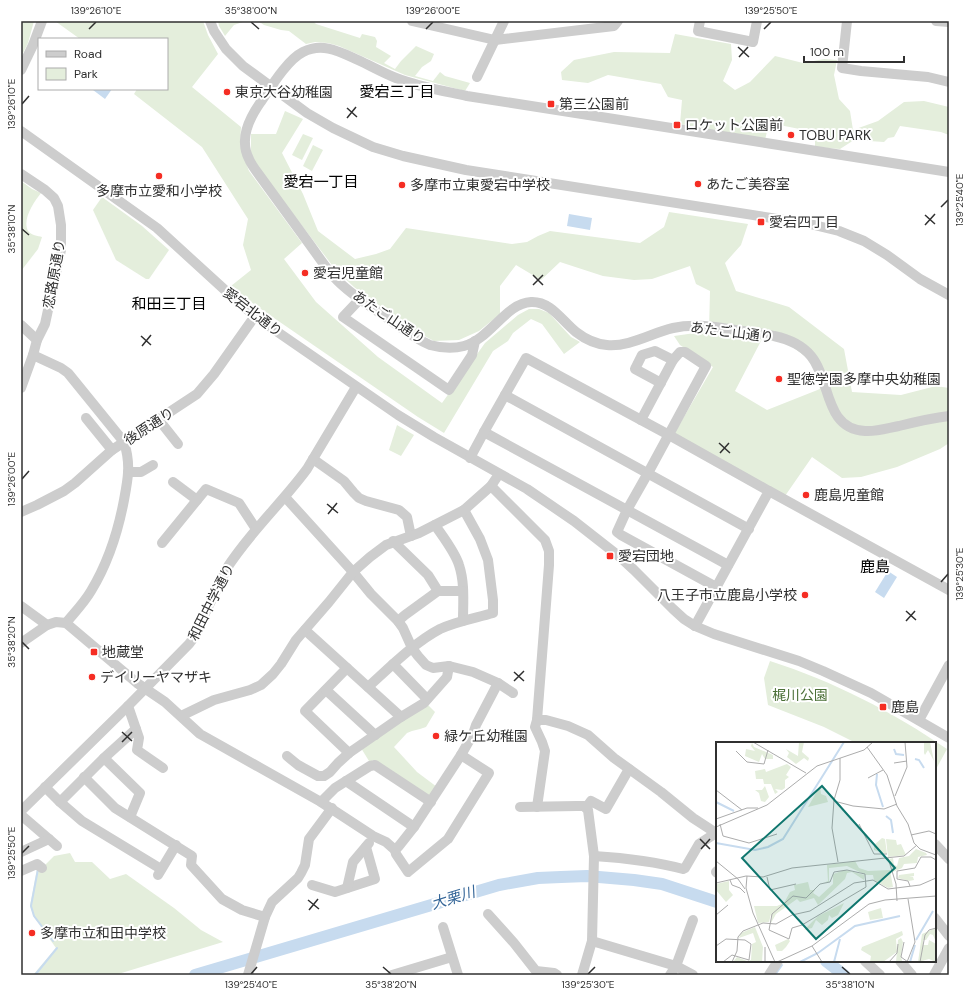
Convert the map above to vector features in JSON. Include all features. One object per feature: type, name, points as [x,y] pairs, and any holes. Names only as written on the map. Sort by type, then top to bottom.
[{"type":"street","points":[[21,70],[42,21]]},
{"type":"street","points":[[210,21],[220,41],[230,54],[271,87],[308,113],[333,128],[373,147],[403,156],[466,170],[810,224],[839,231],[879,249],[920,279],[949,296]]},
{"type":"street","points":[[412,21],[496,40],[614,26],[618,21]]},
{"type":"street","points":[[477,77],[504,21]]},
{"type":"street","points":[[700,21],[698,31],[753,42],[757,21]]},
{"type":"street","points":[[847,21],[842,68],[928,77],[949,82]]},
{"type":"street","points":[[936,21],[949,22]]},
{"type":"street","name":"あたご山通り","points":[[949,172],[434,90],[397,78],[338,50],[325,48],[313,48],[303,52],[291,61],[254,112],[246,128],[245,141],[248,158],[257,172],[331,274],[360,299],[416,337],[429,344],[441,348],[465,346],[486,334],[510,311],[520,304],[532,302],[542,304],[550,308],[574,331],[597,343],[606,345],[628,343],[670,328],[700,325],[774,336],[790,340],[801,347],[811,356],[818,367],[832,407],[839,418],[856,430],[878,431],[935,417],[949,416]]},
{"type":"street","name":"愛宕北通り","points":[[21,131],[157,228],[255,316],[356,387],[415,426],[540,497],[591,534],[634,570],[684,619],[695,626],[714,634],[792,658],[823,671],[871,693],[949,738]]},
{"type":"street","name":"恋路原通り","points":[[21,174],[54,198],[58,206],[61,225],[61,250],[45,324],[37,340],[22,382]]},
{"type":"street","points":[[360,299],[343,317],[449,390],[472,355],[475,341]]},
{"type":"street","name":"後原通り","points":[[21,512],[64,491],[112,450],[197,394],[214,374],[255,316]]},
{"type":"street","points":[[21,325],[37,340]]},
{"type":"street","points":[[661,383],[635,369],[642,355],[655,351],[673,360]]},
{"type":"street","points":[[640,420],[673,360],[680,352],[685,352],[706,366],[616,532],[716,587]]},
{"type":"street","points":[[33,354],[68,373],[124,442],[129,468],[121,518],[113,546],[90,592],[66,623]]},
{"type":"street","points":[[470,458],[526,358],[949,590]]},
{"type":"street","name":"和田中学通り","points":[[21,811],[184,651],[192,640],[227,568],[256,529],[298,481],[313,459],[356,387]]},
{"type":"street","points":[[505,395],[749,529]]},
{"type":"street","points":[[86,418],[112,450]]},
{"type":"street","points":[[159,420],[178,444]]},
{"type":"street","points":[[484,432],[728,565]]},
{"type":"street","points":[[313,459],[344,481],[359,498],[400,510],[407,517],[411,536]]},
{"type":"street","points":[[128,472],[141,472],[153,464]]},
{"type":"street","points":[[181,716],[214,700],[256,688],[269,679],[296,640],[353,572],[386,545],[419,533],[464,510],[491,486],[499,474]]},
{"type":"street","points":[[173,482],[197,500]]},
{"type":"street","points":[[491,486],[545,540],[549,551],[537,720],[535,727],[545,751],[537,807]]},
{"type":"street","points":[[162,543],[206,489],[239,503],[256,529]]},
{"type":"street","points":[[695,626],[769,491]]},
{"type":"street","points":[[285,497],[371,594],[398,621],[403,628],[412,648],[426,665],[433,668],[449,666],[473,672],[498,683],[514,693]]},
{"type":"street","points":[[368,687],[412,648],[440,629],[493,613],[493,600],[488,560],[480,539],[464,510]]},
{"type":"street","points":[[435,525],[455,556],[459,565],[462,576],[463,621]]},
{"type":"street","points":[[393,542],[428,575],[438,591]]},
{"type":"street","points":[[398,621],[438,591],[462,591]]},
{"type":"street","points":[[21,606],[47,625]]},
{"type":"street","points":[[21,643],[47,625],[56,622],[66,623],[137,683],[165,702],[207,739],[332,808],[373,836],[386,842],[395,850],[408,872],[448,839],[488,773],[461,755]]},
{"type":"street","points":[[305,630],[401,717]]},
{"type":"street","points":[[393,664],[427,699]]},
{"type":"street","points":[[918,720],[949,665]]},
{"type":"street","points":[[287,756],[301,761],[318,776],[324,776],[349,753],[424,703],[447,677],[449,666]]},
{"type":"street","points":[[348,668],[305,711],[349,753]]},
{"type":"street","points":[[395,850],[414,827],[461,755],[498,683]]},
{"type":"street","points":[[326,690],[375,735]]},
{"type":"street","points":[[128,706],[139,738],[137,750],[163,768]]},
{"type":"street","points":[[537,720],[546,720],[568,726],[588,735],[614,758],[716,834],[699,844],[683,869],[663,864],[630,859],[594,857]]},
{"type":"street","points":[[60,802],[84,777],[136,729]]},
{"type":"street","points":[[104,758],[140,793],[130,817]]},
{"type":"street","points":[[321,802],[335,788],[370,766],[375,765],[431,802]]},
{"type":"street","points":[[586,808],[591,801],[606,809],[629,769]]},
{"type":"street","points":[[84,777],[114,808],[192,856],[191,865],[222,900],[242,910],[265,917]]},
{"type":"street","points":[[346,781],[414,827]]},
{"type":"street","points":[[45,787],[82,822],[160,872],[176,845]]},
{"type":"street","points":[[520,807],[584,806],[588,810],[594,857],[592,941],[582,975]]},
{"type":"street","points":[[248,975],[265,917],[272,902],[298,878],[305,865],[309,839],[332,808]]},
{"type":"street","points":[[21,815],[57,846]]},
{"type":"street","points":[[347,888],[353,862],[373,836]]},
{"type":"street","points":[[21,852],[49,838]]},
{"type":"street","points":[[936,845],[949,859]]},
{"type":"street","points":[[312,885],[335,892],[374,879],[366,847]]},
{"type":"street","points":[[21,871],[37,864],[42,868]]},
{"type":"street","points":[[488,914],[536,971],[554,973],[558,975]]},
{"type":"street","points":[[936,919],[949,936]]},
{"type":"street","points":[[670,975],[676,966],[693,920]]},
{"type":"street","points":[[443,927],[458,975]]},
{"type":"street","points":[[592,941],[676,966],[693,975]]},
{"type":"street","points":[[934,975],[949,948]]},
{"type":"street","points":[[392,975],[452,958]]},
{"type":"street","points":[[769,975],[777,962]]},
{"type":"street","points":[[866,962],[880,975]]},
{"type":"street","points":[[901,962],[912,975]]},
{"type":"green space","points":[[21,21],[34,21],[28,43],[21,57]]},
{"type":"green space","points":[[55,21],[203,21],[208,35],[218,54],[192,87],[241,127],[240,145],[249,171],[302,243],[284,259],[316,302],[378,357],[442,403],[485,343],[518,315],[529,309],[539,309],[549,313],[571,337],[580,342],[564,354],[542,324],[531,319],[513,333],[508,341],[493,351],[444,433],[418,417],[248,300],[231,286],[251,270],[243,245],[248,219],[202,147],[134,94],[136,90],[168,90],[168,38],[79,38]]},
{"type":"green space","points":[[218,21],[246,21],[234,25],[225,36],[219,26]]},
{"type":"green space","points":[[258,21],[313,21],[316,24],[360,38],[362,34],[375,37],[377,41],[376,47],[391,56],[384,63],[395,69],[416,46],[434,54],[431,61],[422,67],[415,76],[433,81],[440,72],[445,76],[470,83],[465,91],[405,75],[339,46],[315,42],[306,44],[289,31],[264,25]]},
{"type":"green space","points":[[675,34],[731,44],[732,60],[723,81],[735,90],[750,82],[775,56],[803,63],[824,59],[837,60],[834,75],[839,99],[850,111],[853,130],[878,121],[904,102],[924,101],[949,107],[949,135],[941,132],[900,126],[894,137],[888,138],[884,142],[854,140],[840,149],[815,147],[815,132],[769,123],[765,140],[680,124],[682,100],[668,97],[661,84],[608,75],[588,83],[562,80],[561,72],[574,60],[614,52],[670,53]]},
{"type":"green space","points":[[285,111],[303,119],[282,153],[303,194],[318,231],[355,259],[390,249],[406,228],[512,244],[527,242],[550,231],[640,243],[664,227],[669,212],[748,224],[741,245],[725,263],[736,291],[789,307],[844,349],[852,392],[901,395],[936,386],[949,388],[949,443],[940,449],[897,467],[861,477],[842,478],[812,457],[785,496],[674,434],[713,367],[680,345],[674,336],[709,331],[710,291],[696,284],[690,266],[652,279],[634,280],[603,276],[560,262],[541,280],[516,265],[500,286],[500,314],[479,331],[459,340],[434,341],[413,330],[354,287],[335,269],[258,168],[251,153],[251,134],[276,134]],"holes":[[[762,339],[790,345],[806,357],[815,370],[820,389],[767,410],[735,391]]]},
{"type":"green space","points":[[303,134],[313,138],[302,160],[292,155]]},
{"type":"green space","points":[[313,145],[323,150],[312,171],[303,166]]},
{"type":"green space","points":[[21,181],[32,189],[41,193],[30,211],[27,226],[28,231],[42,237],[38,249],[21,271]]},
{"type":"green space","points":[[102,197],[142,226],[169,250],[149,279],[146,279],[116,260],[93,210]]},
{"type":"green space","points":[[397,425],[414,435],[401,456],[389,450]]},
{"type":"green space","name":"梶川公園","points":[[770,661],[817,678],[884,710],[926,735],[947,749],[936,769],[936,742],[854,742],[824,727],[768,705],[764,678]]},
{"type":"green space","points":[[427,704],[435,712],[426,727],[407,733],[394,747],[417,772],[437,787],[428,796],[373,760],[369,761],[361,748]]},
{"type":"green space","points":[[70,853],[75,862],[92,862],[110,879],[126,874],[174,908],[201,930],[223,942],[115,975],[33,975],[56,948],[34,917],[30,906],[37,869],[42,868],[54,856]]},
{"type":"water","points":[[93,90],[111,90],[105,99]]},
{"type":"water","points":[[569,214],[592,218],[590,230],[567,226]]},
{"type":"water","points":[[888,571],[897,577],[884,598],[875,592]]},
{"type":"waterway","points":[[38,869],[31,906],[34,916],[53,941]]},
{"type":"waterway","name":"大栗川","points":[[195,975],[499,885],[538,878],[587,876],[634,880],[662,884],[716,902]]},
{"type":"waterway","points":[[35,975],[57,948]]},
{"type":"waterway","name":"大栗川","points":[[827,962],[844,975]]},
{"type":"waterway","points":[[775,975],[782,965]]},
{"type":"place","name":"東京大谷幼稚園","points":[[227,92]]},
{"type":"place","name":"第三公園前","points":[[551,104]]},
{"type":"place","name":"ロケット公園前","points":[[677,125]]},
{"type":"place","name":"TOBU PARK","points":[[791,135]]},
{"type":"place","name":"多摩市立愛和小学校","points":[[159,176]]},
{"type":"place","name":"あたご美容室","points":[[698,184]]},
{"type":"place","name":"多摩市立東愛宕中学校","points":[[402,185]]},
{"type":"place","name":"愛宕四丁目","points":[[761,222]]},
{"type":"place","name":"愛宕児童館","points":[[305,273]]},
{"type":"place","name":"聖徳学園多摩中央幼稚園","points":[[779,379]]},
{"type":"place","name":"鹿島児童館","points":[[806,495]]},
{"type":"place","name":"愛宕団地","points":[[610,556]]},
{"type":"place","name":"八王子市立鹿島小学校","points":[[805,595]]},
{"type":"place","name":"地蔵堂","points":[[94,652]]},
{"type":"place","name":"デイリーヤマザキ","points":[[92,677]]},
{"type":"place","name":"鹿島","points":[[883,707]]},
{"type":"place","name":"緑ケ丘幼稚園","points":[[436,736]]},
{"type":"place","name":"多摩市立和田中学校","points":[[32,933]]},
{"type":"district","name":"愛宕三丁目","points":[[397,92]]},
{"type":"district","name":"愛宕一丁目","points":[[321,182]]},
{"type":"district","name":"和田三丁目","points":[[169,304]]},
{"type":"district","name":"鹿島","points":[[875,567]]}]
